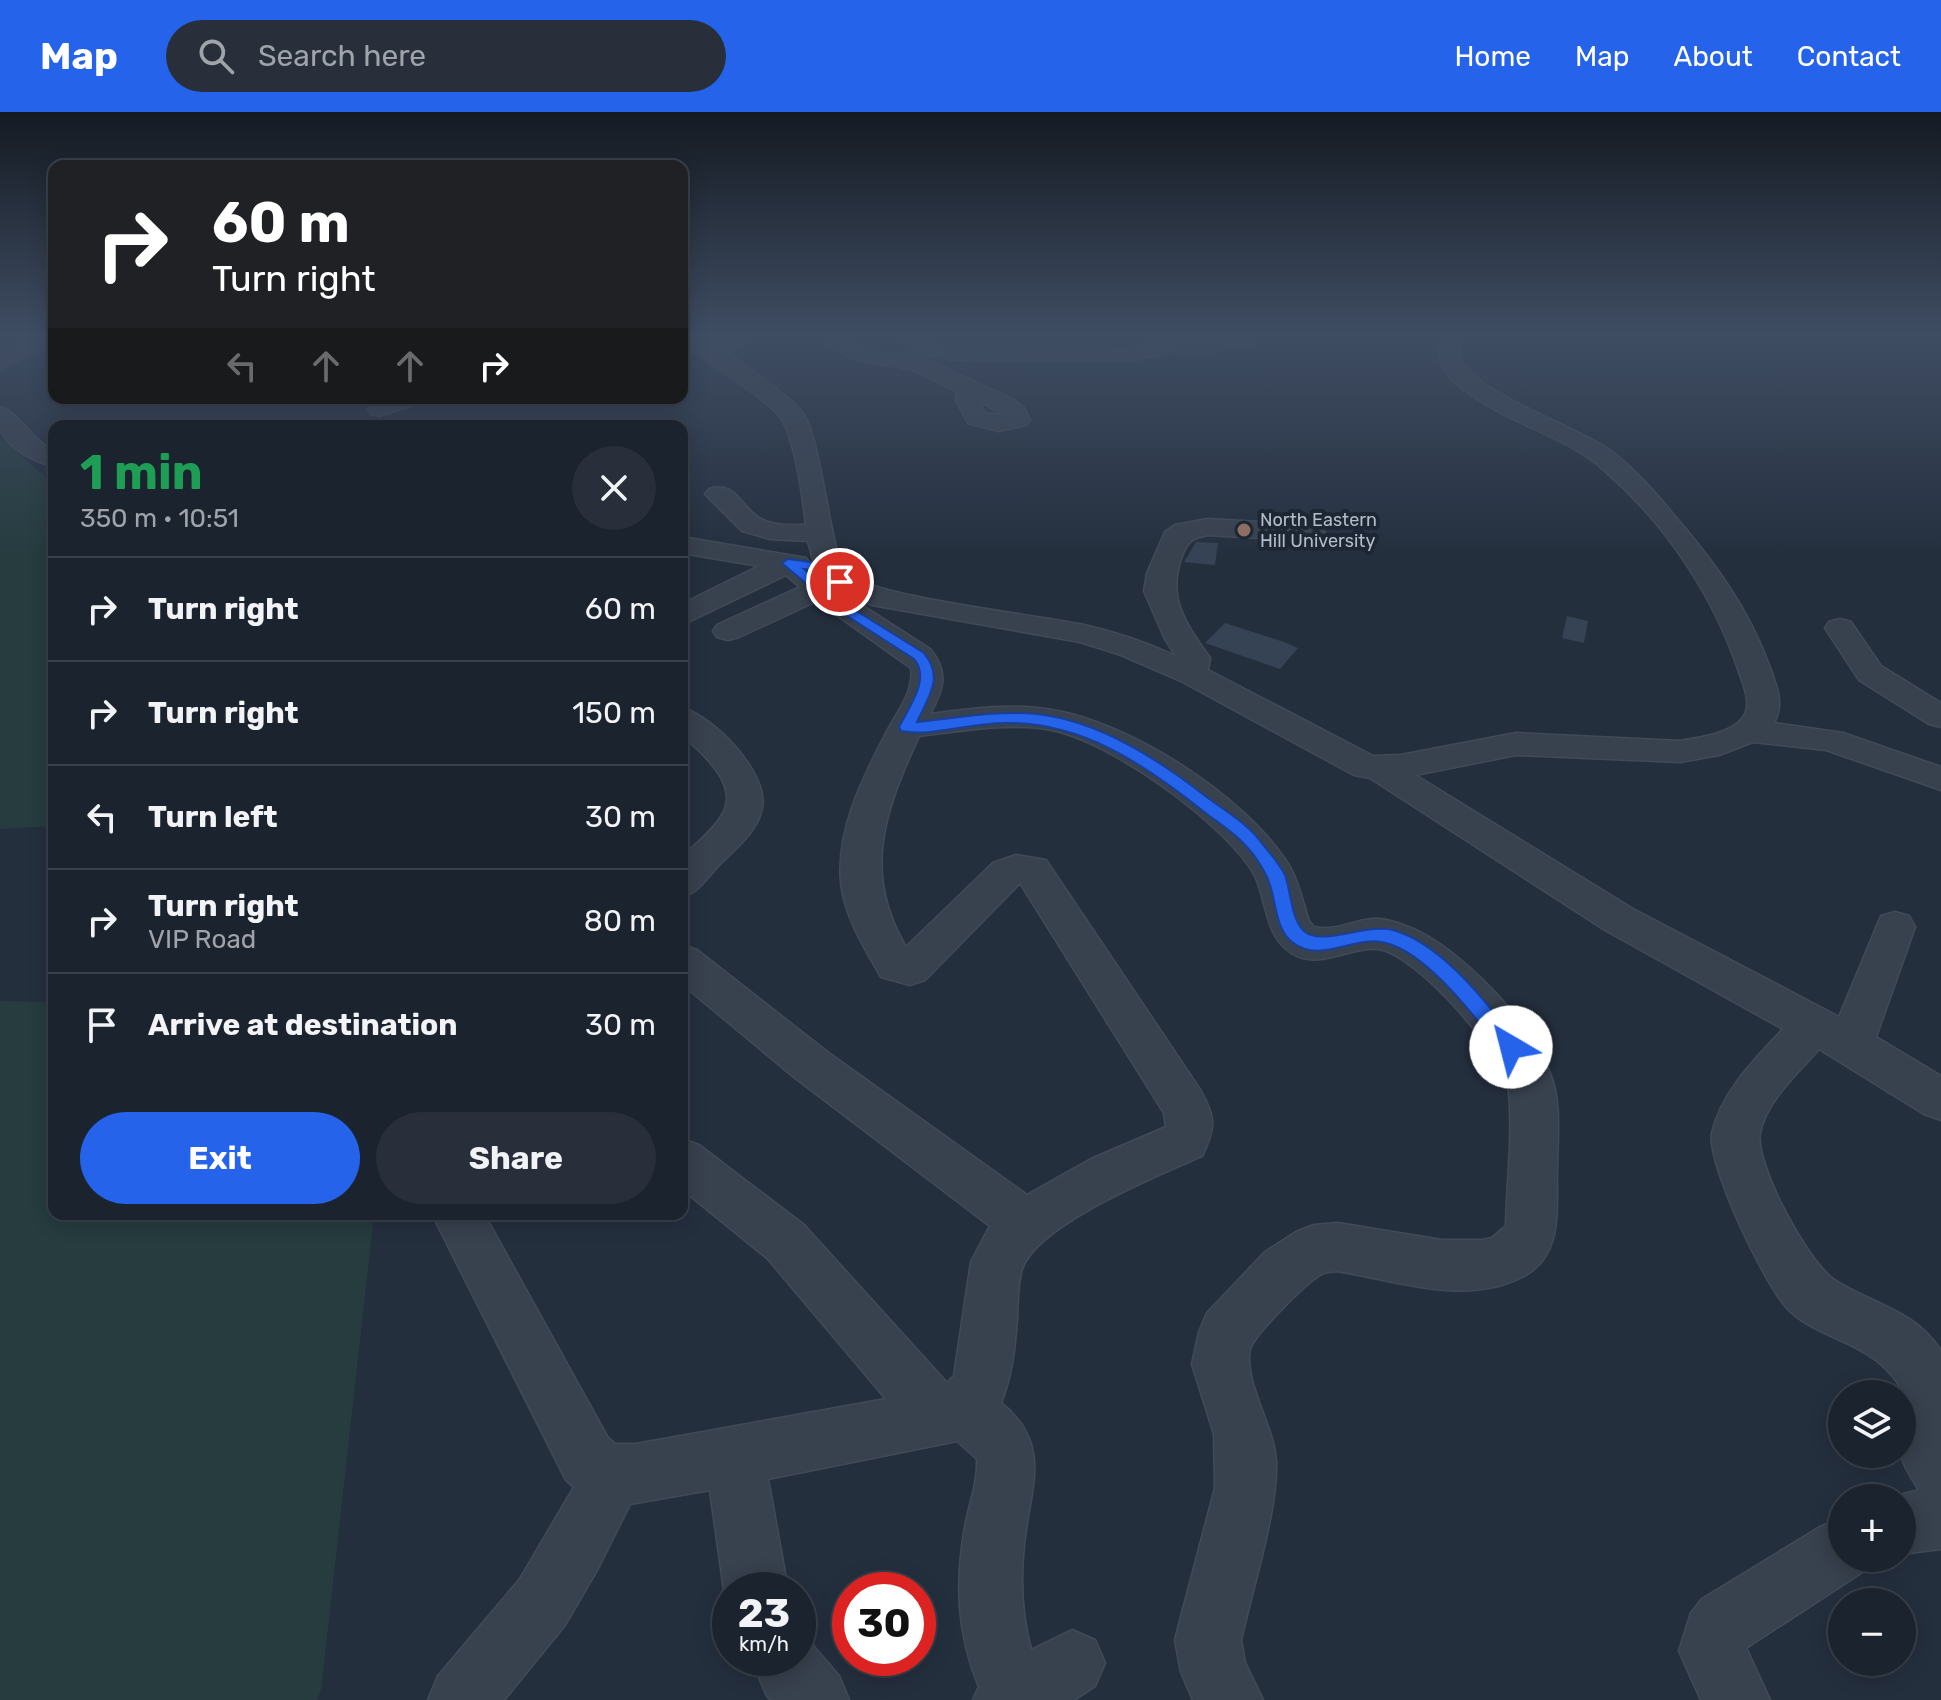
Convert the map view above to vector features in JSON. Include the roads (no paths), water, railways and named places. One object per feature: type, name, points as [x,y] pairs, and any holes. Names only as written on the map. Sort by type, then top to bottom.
[{"type":"street","points":[[460,1220],[587,1459],[604,1473],[636,1474],[957,1414],[976,1399],[983,1379],[991,1285],[999,1258],[1027,1224],[1070,1194],[1185,1141],[1191,1132],[1191,1121],[1174,1089],[1032,870],[1016,868],[1007,873],[910,969],[896,966],[876,931],[860,877],[862,839],[906,727],[929,681],[927,666],[919,656],[846,610],[814,563],[815,496],[794,417],[781,408]]},
{"type":"street","points":[[1515,408],[1610,462],[1640,488],[1697,558],[1727,604],[1764,698],[1761,716],[1750,731]]},
{"type":"street","points":[[0,414],[24,445],[38,455],[48,458]]},
{"type":"street","points":[[718,494],[731,500],[746,521],[782,532],[814,563],[840,582],[872,596],[1084,634],[1132,648],[1192,674],[1344,758],[1380,769],[1595,906],[1701,966],[1833,1034],[1941,1100]]},
{"type":"street","points":[[1192,674],[1194,658],[1180,639],[1159,591],[1161,573],[1175,538],[1185,531],[1208,527],[1311,533]]},
{"type":"street","points":[[688,546],[814,563]]},
{"type":"street","points":[[688,614],[814,563]]},
{"type":"street","points":[[728,631],[814,563]]},
{"type":"street","points":[[1840,628],[1870,673],[1941,717]]},
{"type":"street","points":[[906,727],[1002,718],[1056,721],[1094,734],[1146,761],[1237,828],[1263,855],[1282,891],[1291,928],[1300,938],[1319,945],[1381,934],[1391,936],[1421,953],[1476,1001],[1522,1063],[1528,1077],[1532,1091],[1532,1229],[1525,1243],[1506,1259],[1482,1265],[1442,1265],[1338,1247],[1314,1249],[1284,1270],[1226,1332],[1220,1364],[1243,1434],[1246,1474],[1208,1640],[1214,1672],[1229,1700]]},
{"type":"street","points":[[688,724],[729,764],[741,781],[746,800],[738,821],[688,876]]},
{"type":"street","points":[[1380,769],[1455,752],[1515,744],[1664,754],[1719,744],[1750,731],[1831,740],[1941,779]]},
{"type":"street","points":[[1895,927],[1833,1034],[1748,1104],[1735,1130],[1735,1148],[1782,1254],[1802,1288],[1830,1308],[1882,1331],[1906,1349],[1921,1367],[1929,1384],[1932,1402],[1924,1414],[1924,1438],[1941,1471]]},
{"type":"street","points":[[688,966],[810,1064],[1027,1224]]},
{"type":"street","points":[[688,1165],[786,1242],[933,1410],[957,1414],[993,1433],[1005,1452],[1006,1476],[990,1574],[994,1637],[1015,1699],[1072,1663]]},
{"type":"street","points":[[734,1455],[753,1572]]},
{"type":"street","points":[[462,1700],[530,1620],[553,1586],[613,1473]]},
{"type":"street","points":[[1916,1521],[1941,1518]]},
{"type":"street","points":[[1736,1700],[1712,1651],[1714,1636],[1725,1622],[1828,1558]]},
{"type":"street","points":[[794,1676],[815,1700]]},
{"type":"place","name":"North Eastern Hill University","points":[[1244,530]]}]
